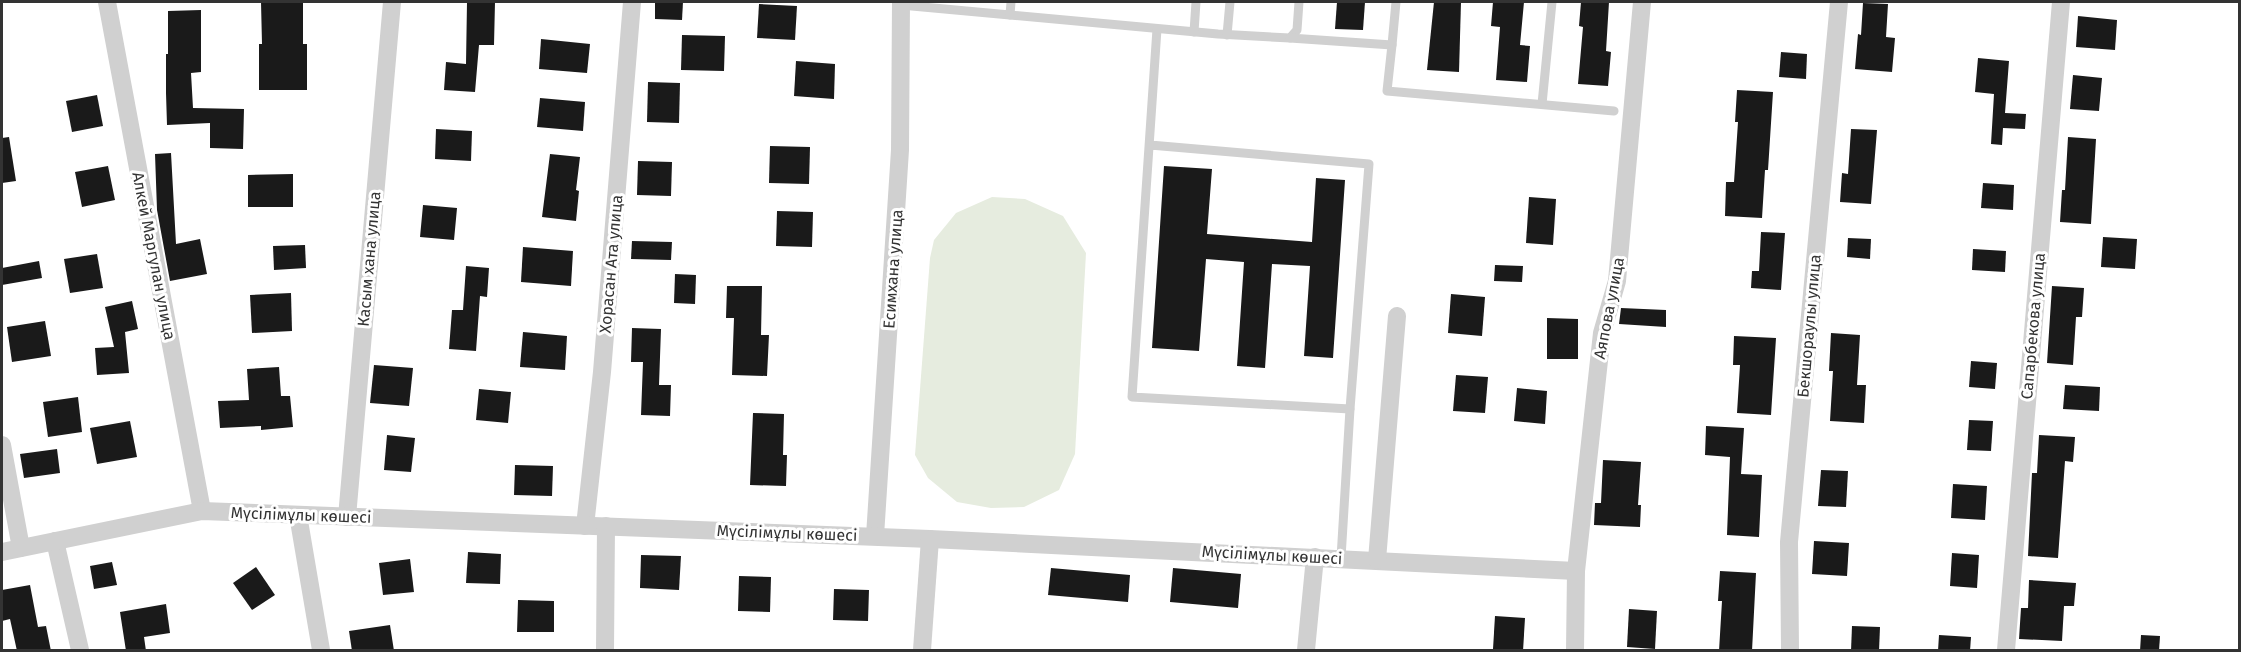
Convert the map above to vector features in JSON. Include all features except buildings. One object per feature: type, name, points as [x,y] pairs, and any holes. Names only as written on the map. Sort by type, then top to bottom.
[{"type":"street","name":"Алкей Маргулан улица","points":[[107,2],[202,511]]},
{"type":"street","name":"Касым хана улица","points":[[346,517],[392,2]]},
{"type":"street","name":"Хорасан Ата улица","points":[[585,526],[602,372],[632,2]]},
{"type":"street","name":"Аяпова улица","points":[[1575,651],[1576,571],[1602,333],[1617,280],[1641,2]]},
{"type":"street","name":"Бекшораулы улица","points":[[1790,651],[1789,542],[1839,2]]},
{"type":"street","name":"Сапарбекова улица","points":[[2006,651],[2061,2]]},
{"type":"street","name":"Есимхана улица","points":[[875,536],[900,150],[901,3]]},
{"type":"street","points":[[1377,560],[1397,316]]},
{"type":"street","points":[[2,445],[21,548]]},
{"type":"street","name":"Мүсілімұлы көшесі","points":[[2,552],[202,511],[875,536],[1576,571]]},
{"type":"street","points":[[298,515],[321,651]]},
{"type":"street","points":[[605,651],[606,526]]},
{"type":"street","points":[[922,651],[930,539]]},
{"type":"street","points":[[55,541],[80,651]]},
{"type":"street","points":[[1306,651],[1315,558]]},
{"type":"lane","points":[[1010,15],[1011,2]]},
{"type":"lane","points":[[1194,32],[1196,2]]},
{"type":"lane","points":[[1227,35],[1230,2]]},
{"type":"lane","points":[[1290,38],[1297,30],[1299,2]]},
{"type":"lane","points":[[1396,2],[1387,91],[1614,111]]},
{"type":"lane","points":[[1542,104],[1552,2]]},
{"type":"lane","points":[[901,3],[1227,35],[1392,45]]},
{"type":"lane","points":[[1157,28],[1132,397],[1350,409]]},
{"type":"lane","points":[[1150,145],[1369,164],[1341,558]]},
{"type":"shaded area","points":[[992,197],[1025,199],[1063,216],[1086,253],[1075,454],[1059,490],[1024,507],[991,508],[957,502],[928,478],[915,455],[930,258],[934,240],[956,213]]}]
